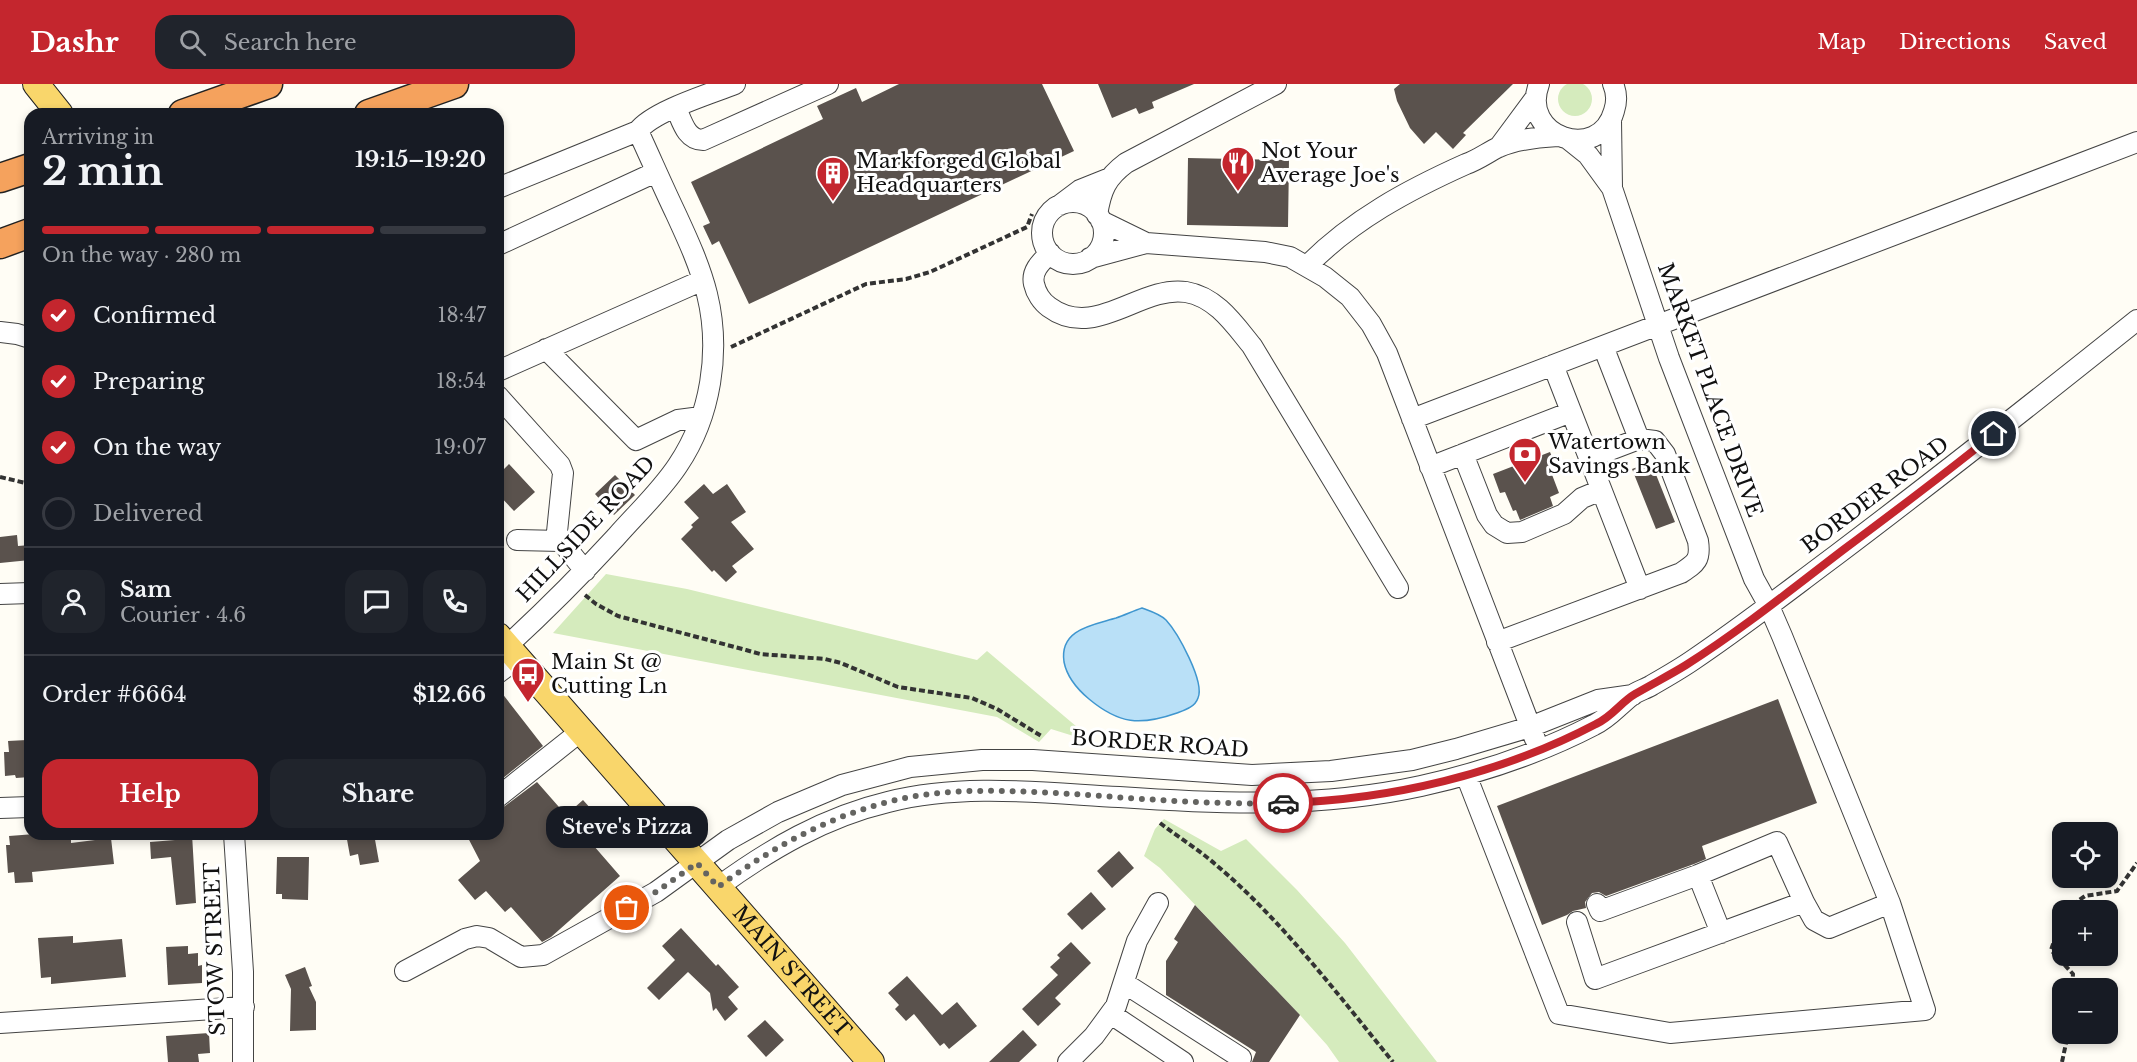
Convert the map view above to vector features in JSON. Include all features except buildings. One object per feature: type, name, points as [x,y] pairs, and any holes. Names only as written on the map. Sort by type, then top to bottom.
[{"type":"highway","points":[[200,108],[268,84]]},
{"type":"highway","points":[[386,108],[454,84]]},
{"type":"highway","points":[[0,178],[24,170]]},
{"type":"highway","points":[[0,244],[24,235]]},
{"type":"main road","name":"MAIN STREET","points":[[505,653],[581,731],[872,1062]]},
{"type":"street","points":[[504,186],[638,132],[649,120],[735,84]]},
{"type":"street","points":[[676,108],[689,134],[703,140],[828,84]]},
{"type":"street","points":[[1110,178],[1080,190],[1049,214],[1042,228],[1043,241],[1050,253],[1069,263],[1084,262],[1090,258],[1101,246],[1103,238],[1099,218],[1100,194],[1110,178],[1132,159],[1276,84]]},
{"type":"street","points":[[1307,266],[1331,243],[1378,210],[1428,181],[1499,147],[1563,137],[1587,139],[1599,134],[1613,102],[1630,84]]},
{"type":"street","points":[[1499,147],[1538,88]]},
{"type":"street","name":"MARKET PLACE DRIVE","points":[[1466,775],[1559,1014],[1670,1033],[1925,1010],[1890,903],[1769,606],[1754,579],[1659,325],[1612,188],[1587,155],[1563,137],[1550,131],[1541,120],[1536,107],[1538,88]]},
{"type":"street","name":"MARKET PLACE DRIVE","points":[[1612,188],[1613,102]]},
{"type":"street","name":"HILLSIDE ROAD","points":[[505,653],[585,571],[668,478],[685,454],[701,417],[711,377],[714,348],[710,308],[692,249],[638,132]]},
{"type":"street","points":[[1412,419],[2137,142]]},
{"type":"street","points":[[504,242],[656,171]]},
{"type":"street","points":[[1060,205],[1068,202],[1081,203],[1099,218],[1146,243]]},
{"type":"street","points":[[1090,258],[1146,243],[1265,252],[1290,257],[1307,266],[1350,297],[1371,324],[1387,353],[1539,750]]},
{"type":"street","points":[[1050,253],[1036,268],[1033,276],[1034,284],[1042,302],[1062,314],[1074,318],[1100,316],[1157,296],[1184,292],[1212,302],[1223,312],[1252,346],[1398,588]]},
{"type":"street","points":[[504,368],[703,280]]},
{"type":"street","name":"BORDER ROAD","points":[[718,887],[768,852],[826,823],[890,801],[926,795],[1005,791],[1228,804],[1311,802],[1386,793],[1466,775],[1539,750],[1598,723],[1616,711],[1633,695],[1688,664],[1769,606],[1977,449],[2137,320]]},
{"type":"street","points":[[0,332],[24,336]]},
{"type":"street","points":[[1603,346],[1639,440]]},
{"type":"street","points":[[546,349],[636,440],[678,420],[701,417]]},
{"type":"street","points":[[1553,365],[1640,589]]},
{"type":"street","points":[[504,403],[560,465],[563,473],[557,532],[561,542],[585,571]]},
{"type":"street","points":[[1430,467],[1571,412]]},
{"type":"street","points":[[1497,642],[1681,573],[1696,561],[1700,554],[1693,526],[1665,453],[1655,441],[1639,440],[1589,458]]},
{"type":"street","points":[[1463,454],[1487,515],[1494,525],[1507,534],[1522,532],[1564,514],[1582,498],[1602,490]]},
{"type":"street","points":[[517,540],[561,542]]},
{"type":"street","points":[[0,594],[24,592]]},
{"type":"street","name":"BORDER ROAD","points":[[405,971],[465,939],[477,936],[489,938],[521,957],[543,955],[646,897],[735,836],[800,802],[843,785],[910,767],[982,760],[1033,760],[1251,775],[1351,768],[1412,760],[1456,749],[1530,727],[1598,700],[1633,695]]},
{"type":"street","points":[[504,792],[581,731]]},
{"type":"street","points":[[0,808],[24,807]]},
{"type":"street","name":"STOW STREET","points":[[235,840],[244,1007],[243,1062]]},
{"type":"street","points":[[1597,904],[1600,911],[1698,875],[1777,842],[1814,920],[1829,928],[1890,903]]},
{"type":"street","points":[[1698,875],[1721,933]]},
{"type":"street","points":[[1577,922],[1595,979],[1804,902]]},
{"type":"street","points":[[1068,1062],[1094,1036],[1111,1014],[1124,983],[1137,941],[1158,903]]},
{"type":"street","points":[[1124,983],[1241,1058]]},
{"type":"street","points":[[0,1023],[244,1007]]},
{"type":"street","points":[[1111,1014],[1182,1062]]},
{"type":"path","points":[[727,349],[866,284],[906,279],[930,272],[1027,228],[1032,214]]},
{"type":"path","points":[[0,477],[24,483]]},
{"type":"path","points":[[596,604],[618,616],[746,651],[825,659],[841,663],[898,687],[972,698],[1009,715],[1043,737]]},
{"type":"path","points":[[1160,823],[1215,864],[1244,890],[1311,963],[1393,1062]]},
{"type":"path","points":[[2080,900],[2085,896],[2117,891],[2137,863]]},
{"type":"path","points":[[2062,1062],[2066,1044]]},
{"type":"green space","points":[[1575,82],[1587,87],[1592,99],[1587,111],[1575,116],[1563,111],[1558,99],[1563,87]]},
{"type":"green space","points":[[606,574],[687,589],[977,660],[987,651],[1096,743],[1051,729],[1039,742],[997,717],[553,633]]},
{"type":"green space","points":[[1164,819],[1221,851],[1246,839],[1345,943],[1437,1062],[1339,1062],[1300,1015],[1160,868],[1144,856],[1155,829]]},
{"type":"water","points":[[1142,608],[1161,616],[1171,626],[1189,658],[1198,681],[1199,691],[1197,701],[1189,708],[1164,717],[1141,721],[1110,714],[1085,695],[1067,673],[1064,651],[1072,635],[1080,630]]},
{"type":"way so far","points":[[627,908],[656,892],[697,863],[718,887],[761,856],[826,823],[890,801],[926,795],[967,791],[1005,791],[1228,804],[1283,803]]},
{"type":"place","name":"Not Your Average Joe's","points":[[1238,192]]},
{"type":"place","name":"Markforged Global Headquarters","points":[[833,202]]},
{"type":"place","name":"Watertown Savings Bank","points":[[1525,483]]},
{"type":"place","name":"Main St @ Cutting Ln","points":[[528,703]]},
{"type":"place","name":"Steve's Pizza","points":[[627,908]]},
{"type":"route","points":[[1283,803],[1348,799],[1422,786],[1466,775],[1539,750],[1598,723],[1616,711],[1633,695],[1688,664],[1750,621],[1994,434]]}]
